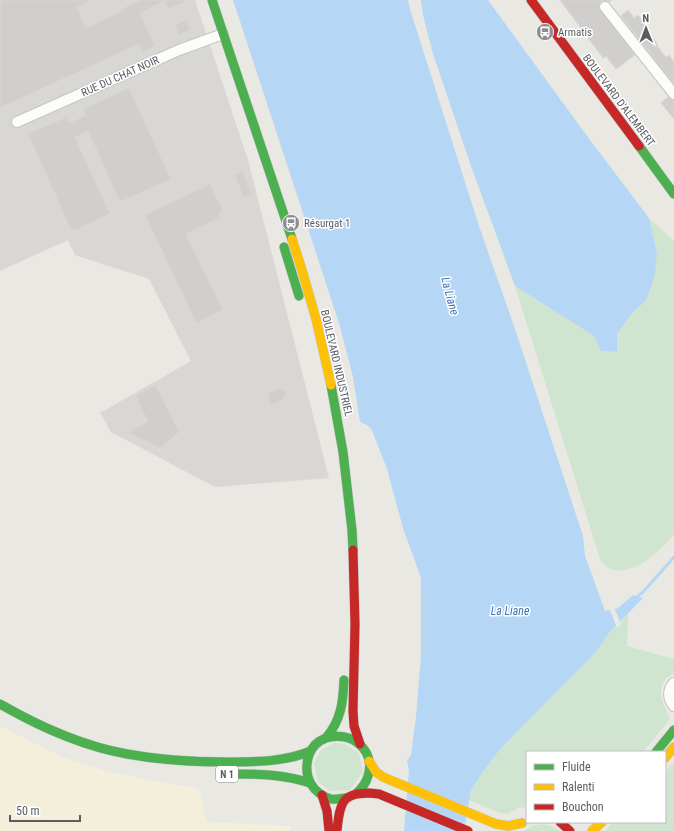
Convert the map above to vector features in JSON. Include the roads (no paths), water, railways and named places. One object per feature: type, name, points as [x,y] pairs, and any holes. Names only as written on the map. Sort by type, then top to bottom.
[{"type":"main road","name":"BOULEVARD INDUSTRIEL","points":[[212,0],[217,36],[305,280],[321,340],[334,401],[346,479],[352,535],[355,619],[355,659],[352,711],[354,726],[360,744]]},
{"type":"main road","name":"BOULEVARD D'ALEMBERT","points":[[531,0],[672,189]]},
{"type":"main road","points":[[280,237],[302,303]]},
{"type":"main road","name":"BOULEVARD INDUSTRIEL","points":[[326,410],[330,427]]},
{"type":"main road","points":[[346,601],[346,637]]},
{"type":"main road","points":[[345,672],[343,702],[336,726],[326,738],[318,743],[311,751],[308,758],[306,767],[310,783],[322,795],[335,799],[346,798],[356,794],[370,793],[383,796],[468,831]]},
{"type":"main road","name":"N 1","points":[[0,704],[37,724],[83,743],[117,752],[164,759],[251,762],[291,758],[311,751]]},
{"type":"main road","points":[[657,751],[674,730]]},
{"type":"main road","points":[[326,738],[337,736],[354,740],[360,744],[365,751],[369,761],[378,774],[389,780],[496,824],[508,826],[524,822]]},
{"type":"main road","points":[[666,757],[674,748]]},
{"type":"main road","points":[[356,794],[367,780],[370,769],[369,761]]},
{"type":"main road","name":"N 1","points":[[227,774],[278,775],[310,783]]},
{"type":"main road","points":[[322,795],[327,811],[329,831]]},
{"type":"main road","points":[[337,831],[339,817],[346,798]]},
{"type":"main road","points":[[514,831],[524,822]]},
{"type":"main road","points":[[561,823],[570,831]]},
{"type":"main road","points":[[592,831],[601,823]]},
{"type":"street","points":[[605,7],[674,94]]},
{"type":"street","name":"RUE DU CHAT NOIR","points":[[17,122],[179,50],[217,36]]},
{"type":"street","points":[[674,683],[670,688],[669,694],[671,702],[674,706]]},
{"type":"street","points":[[666,752],[674,741]]},
{"type":"water","name":"La Liane","points":[[233,0],[408,0],[479,226],[516,332],[583,536],[585,556],[605,611],[618,608],[633,595],[643,598],[608,634],[596,652],[502,747],[482,773],[471,790],[464,831],[404,831],[409,771],[407,761],[411,755],[412,748],[421,655],[421,578],[403,528],[387,469],[372,430],[367,425],[360,422],[353,377],[339,323]]},
{"type":"water","points":[[421,0],[488,0],[649,218],[657,253],[655,274],[646,301],[633,312],[617,334],[617,352],[601,351],[594,336],[515,286],[471,166],[433,54],[423,15]]},
{"type":"waterway","points":[[636,598],[674,557]]},
{"type":"place","name":"Armatis","points":[[545,32]]},
{"type":"place","name":"Résurgat 1","points":[[291,223]]}]
